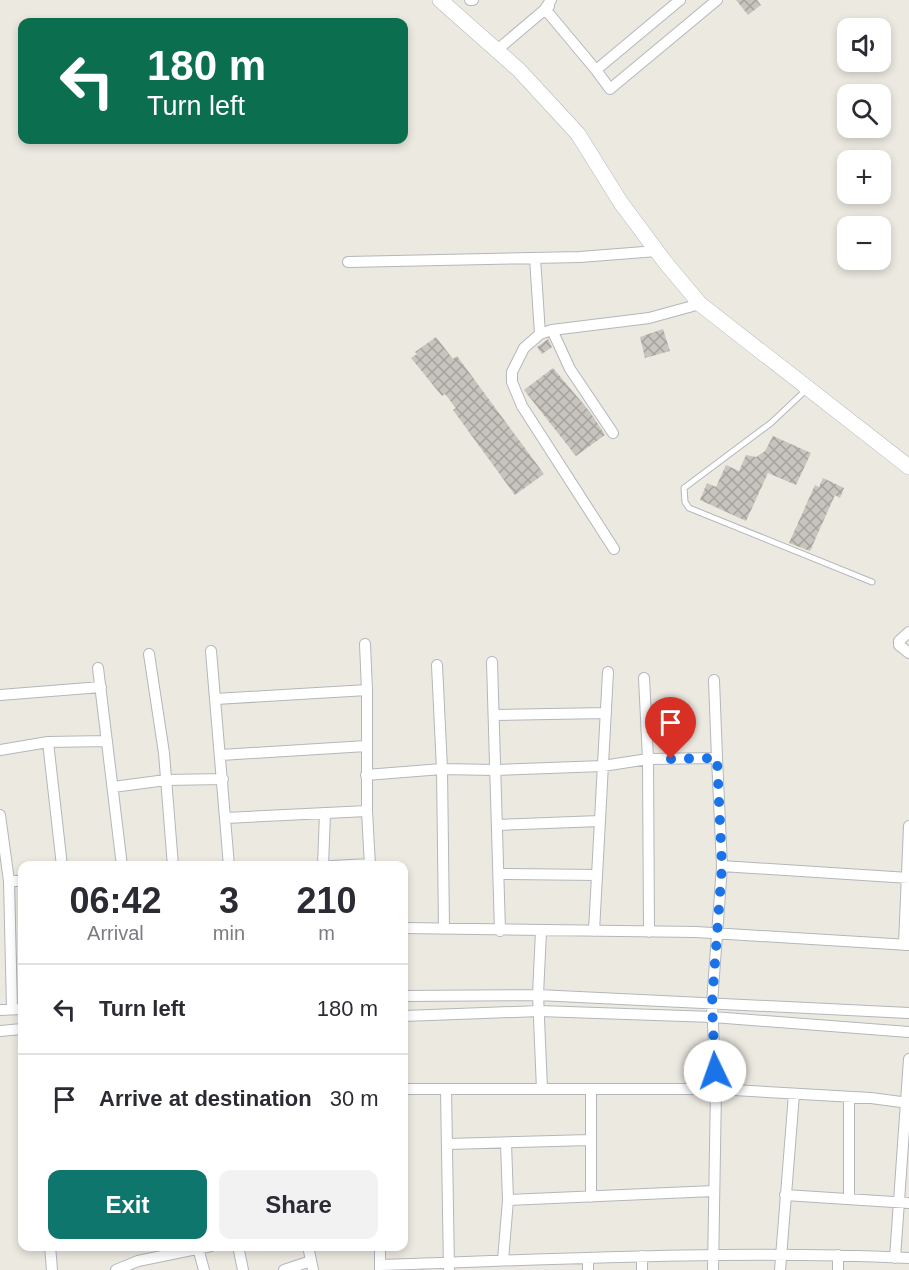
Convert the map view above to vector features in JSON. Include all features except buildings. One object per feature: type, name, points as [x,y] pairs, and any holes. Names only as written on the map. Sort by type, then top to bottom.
[{"type":"street","points":[[440,0],[519,70],[578,134],[621,203],[700,304],[909,466]]},
{"type":"street","points":[[497,50],[556,0]]},
{"type":"street","points":[[596,70],[680,0]]},
{"type":"street","points":[[548,5],[610,89],[717,0]]},
{"type":"street","points":[[348,262],[580,257],[657,251]]},
{"type":"street","points":[[535,258],[540,334]]},
{"type":"street","points":[[615,549],[522,406],[512,382],[512,372],[524,348],[540,334],[552,330],[649,318],[700,304]]},
{"type":"street","points":[[552,330],[570,369],[613,433]]},
{"type":"street","points":[[909,632],[899,641],[899,645],[909,653]]},
{"type":"street","points":[[365,645],[366,775],[370,861]]},
{"type":"street","points":[[211,651],[229,861]]},
{"type":"street","points":[[149,654],[164,753],[173,861]]},
{"type":"street","points":[[492,662],[500,931]]},
{"type":"street","points":[[437,665],[442,769],[444,928]]},
{"type":"street","points":[[98,668],[121,861]]},
{"type":"street","points":[[594,931],[608,672]]},
{"type":"street","points":[[644,678],[648,759],[649,932]]},
{"type":"street","points":[[713,1270],[716,1089],[712,1003],[722,866],[714,680]]},
{"type":"street","points":[[0,695],[101,687]]},
{"type":"street","points":[[216,699],[367,690]]},
{"type":"street","points":[[494,715],[606,713]]},
{"type":"street","points":[[0,750],[48,742],[108,741]]},
{"type":"street","points":[[48,742],[61,861]]},
{"type":"street","points":[[221,755],[366,746]]},
{"type":"street","points":[[366,775],[442,769],[495,770],[603,766],[648,759],[717,758]]},
{"type":"street","points":[[113,787],[166,780],[223,779]]},
{"type":"street","points":[[226,818],[367,811]]},
{"type":"street","points":[[323,861],[325,813]]},
{"type":"street","points":[[0,814],[9,881],[10,940],[17,1009],[0,1010]]},
{"type":"street","points":[[498,825],[600,821]]},
{"type":"street","points":[[408,928],[718,934],[906,945],[909,826]]},
{"type":"street","points":[[722,866],[908,878]]},
{"type":"street","points":[[499,874],[597,874]]},
{"type":"street","points":[[9,881],[18,881]]},
{"type":"street","points":[[541,930],[538,995],[542,1089]]},
{"type":"street","points":[[10,940],[18,940]]},
{"type":"street","points":[[408,996],[538,995],[909,1013],[909,1004]]},
{"type":"street","points":[[408,1016],[539,1011],[713,1017],[909,1032]]},
{"type":"street","points":[[0,1031],[18,1029]]},
{"type":"street","points":[[896,1258],[904,1203],[909,1059]]},
{"type":"street","points":[[408,1089],[716,1089],[908,1103]]},
{"type":"street","points":[[446,1089],[449,1266]]},
{"type":"street","points":[[591,1089],[591,1197]]},
{"type":"street","points":[[780,1270],[794,1094]]},
{"type":"street","points":[[849,1098],[849,1199]]},
{"type":"street","points":[[447,1144],[590,1140]]},
{"type":"street","points":[[503,1260],[508,1200],[506,1143]]},
{"type":"street","points":[[508,1200],[714,1191]]},
{"type":"street","points":[[785,1195],[904,1203]]},
{"type":"street","points":[[50,1251],[52,1270]]},
{"type":"street","points":[[116,1270],[139,1266],[188,1251]]},
{"type":"street","points":[[199,1251],[204,1270]]},
{"type":"street","points":[[239,1251],[243,1270]]},
{"type":"street","points":[[284,1270],[312,1266],[309,1251]]},
{"type":"street","points":[[380,1251],[380,1267],[449,1266],[503,1260],[714,1254],[909,1258]]},
{"type":"street","points":[[838,1255],[838,1270]]},
{"type":"street","points":[[642,1256],[642,1270]]},
{"type":"street","points":[[588,1258],[588,1270]]},
{"type":"lane","points":[[809,387],[799,399],[771,423],[684,488],[685,502],[689,508],[872,582]]},
{"type":"route","points":[[671,759],[717,758],[722,866],[712,1003],[715,1071]]}]
